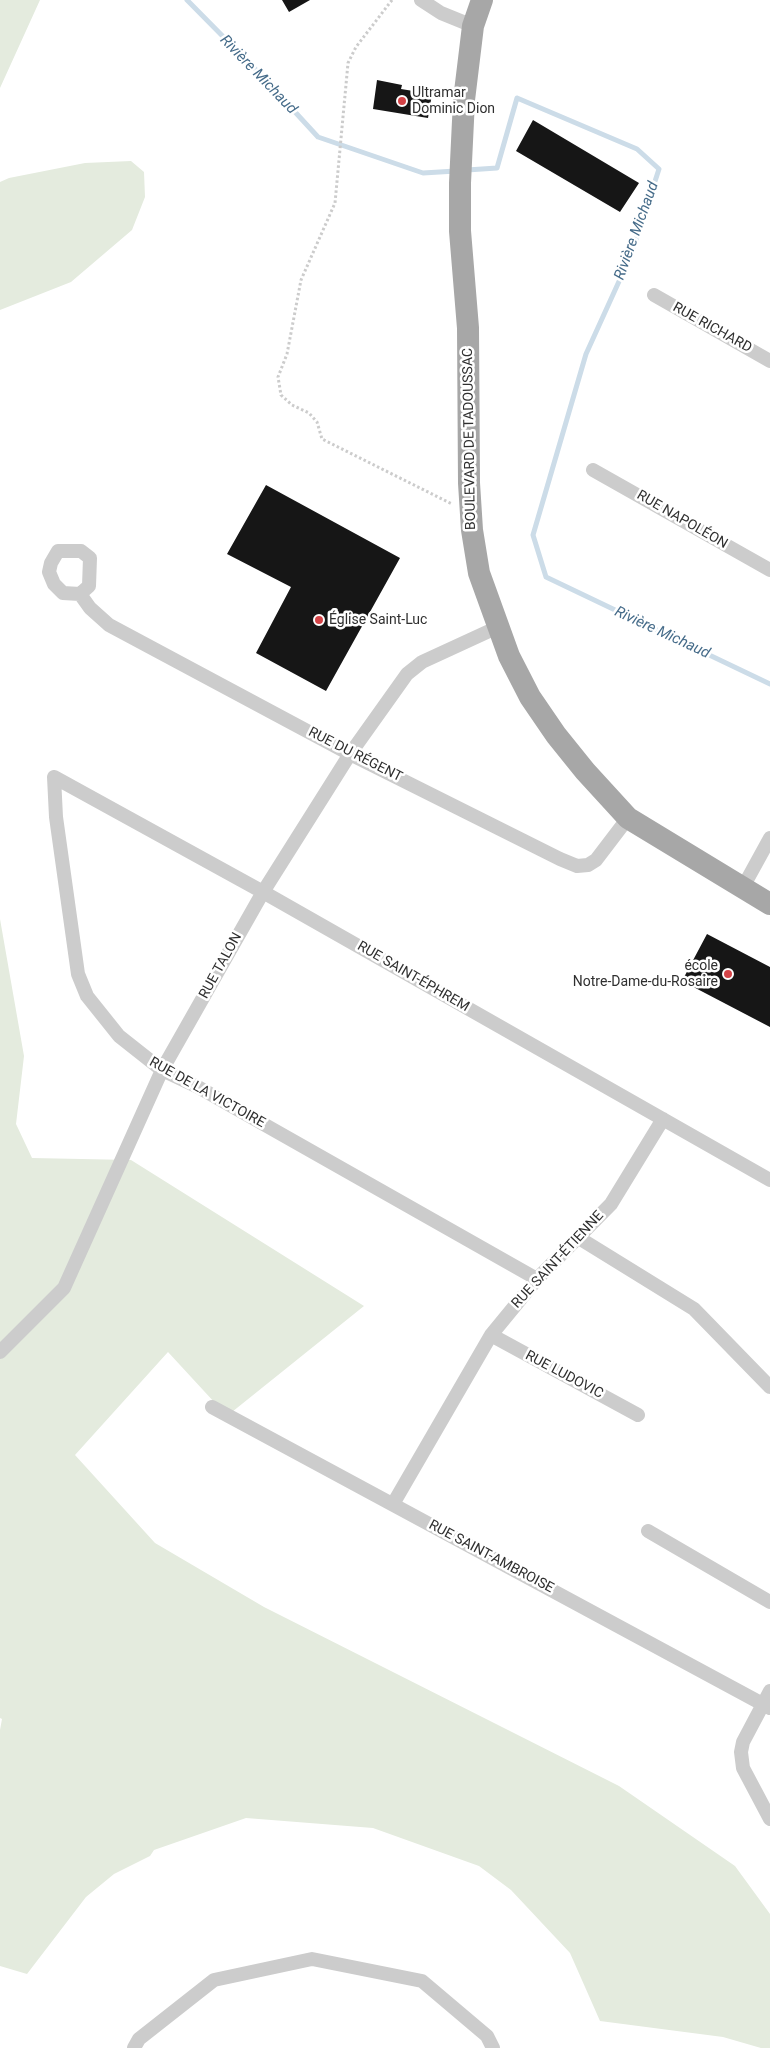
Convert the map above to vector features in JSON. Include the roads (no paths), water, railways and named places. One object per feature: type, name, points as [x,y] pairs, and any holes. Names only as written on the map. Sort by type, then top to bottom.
[{"type":"main road","name":"BOULEVARD DE TADOUSSAC","points":[[482,0],[473,26],[464,100],[460,183],[460,231],[468,328],[471,514],[479,573],[509,656],[530,697],[556,735],[628,818],[742,889],[770,904]]},
{"type":"street","points":[[421,0],[441,13],[473,26]]},
{"type":"street","name":"RUE RICHARD","points":[[654,295],[770,360]]},
{"type":"street","name":"RUE NAPOLÉON","points":[[593,470],[770,570]]},
{"type":"street","name":"RUE DU RÉGENT","points":[[80,594],[90,608],[110,625],[350,754],[577,866],[588,865],[602,854],[628,818]]},
{"type":"street","name":"RUE TALON","points":[[0,1352],[64,1288],[162,1070],[263,892],[350,754],[407,674],[422,662],[498,627]]},
{"type":"street","name":"RUE SAINT-ÉPHREM","points":[[54,777],[263,892],[770,1180]]},
{"type":"street","name":"RUE DE LA VICTOIRE","points":[[54,777],[56,817],[78,974],[86,996],[119,1036],[162,1070],[198,1087],[537,1279]]},
{"type":"street","points":[[742,889],[770,838]]},
{"type":"street","name":"RUE SAINT-ÉTIENNE","points":[[393,1504],[491,1335],[537,1279],[611,1204],[663,1120]]},
{"type":"street","points":[[579,1238],[694,1309],[770,1388]]},
{"type":"street","name":"RUE LUDOVIC","points":[[491,1335],[638,1414]]},
{"type":"street","name":"RUE SAINT-AMBROISE","points":[[212,1407],[767,1705]]},
{"type":"street","points":[[648,1531],[770,1602]]},
{"type":"street","points":[[770,1690],[767,1705],[743,1742],[741,1752],[743,1768],[770,1819]]},
{"type":"street","points":[[134,2048],[139,2039],[214,1980],[312,1959],[422,1980],[487,2036],[493,2048]]},
{"type":"waterway","name":"Rivière Michaud","points":[[187,0],[262,76],[318,137],[423,173],[456,171]]},
{"type":"waterway","name":"Rivière Michaud","points":[[467,170],[497,168],[517,98],[637,149],[659,169],[631,255],[586,354],[533,535],[546,577],[770,684]]},
{"type":"place","name":"Ultramar Dominic Dion","points":[[402,101]]},
{"type":"place","name":"Église Saint-Luc","points":[[319,620]]},
{"type":"place","name":"école Notre-Dame-du-Rosaire","points":[[728,974]]}]
